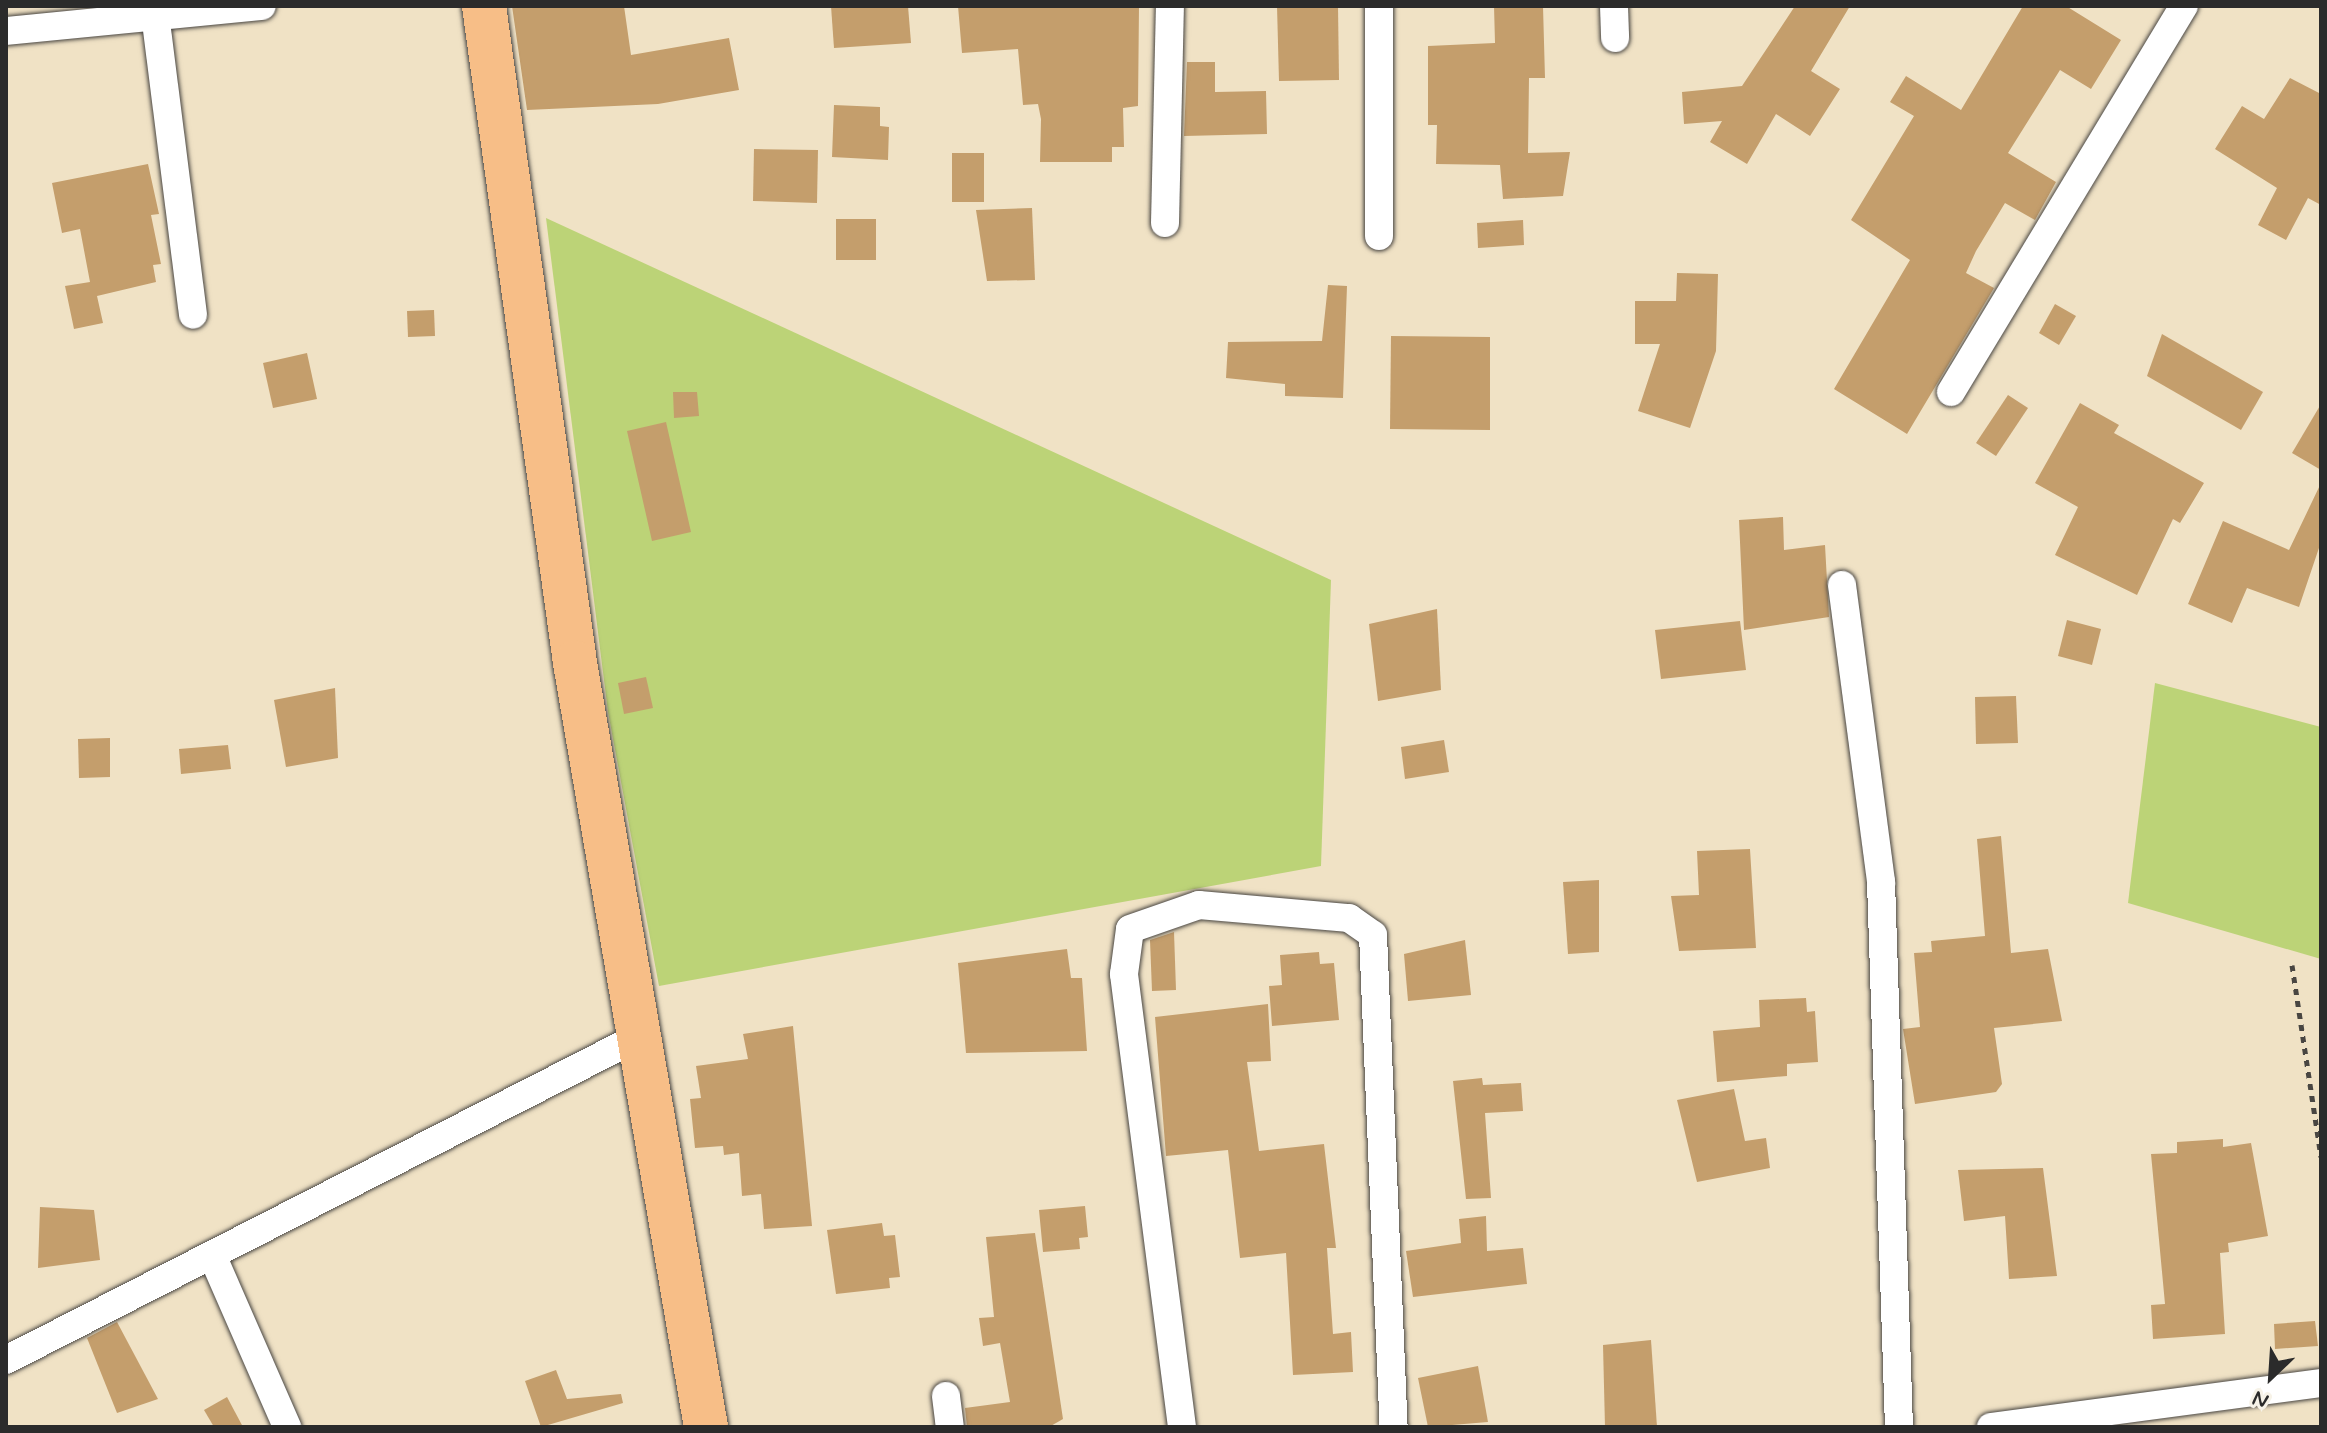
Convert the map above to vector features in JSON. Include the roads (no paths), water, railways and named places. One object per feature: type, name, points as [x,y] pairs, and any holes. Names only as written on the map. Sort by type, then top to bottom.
[{"type":"highway","points":[[484,6],[575,663],[706,1427]]},
{"type":"street","points":[[6,31],[154,12],[262,6]]},
{"type":"street","points":[[1165,223],[1170,6]]},
{"type":"street","points":[[1379,6],[1379,236]]},
{"type":"street","points":[[1614,6],[1615,38]]},
{"type":"street","points":[[1951,392],[2184,6]]},
{"type":"street","points":[[154,12],[193,315]]},
{"type":"street","points":[[1842,585],[1881,882],[1899,1427]]},
{"type":"street","points":[[1182,1427],[1124,974],[1130,929],[1199,905],[1349,918],[1373,935],[1394,1427]]},
{"type":"street","points":[[6,1360],[640,1036]]},
{"type":"street","points":[[212,1255],[287,1427]]},
{"type":"street","points":[[1991,1427],[2321,1383]]},
{"type":"street","points":[[946,1396],[950,1427]]}]
